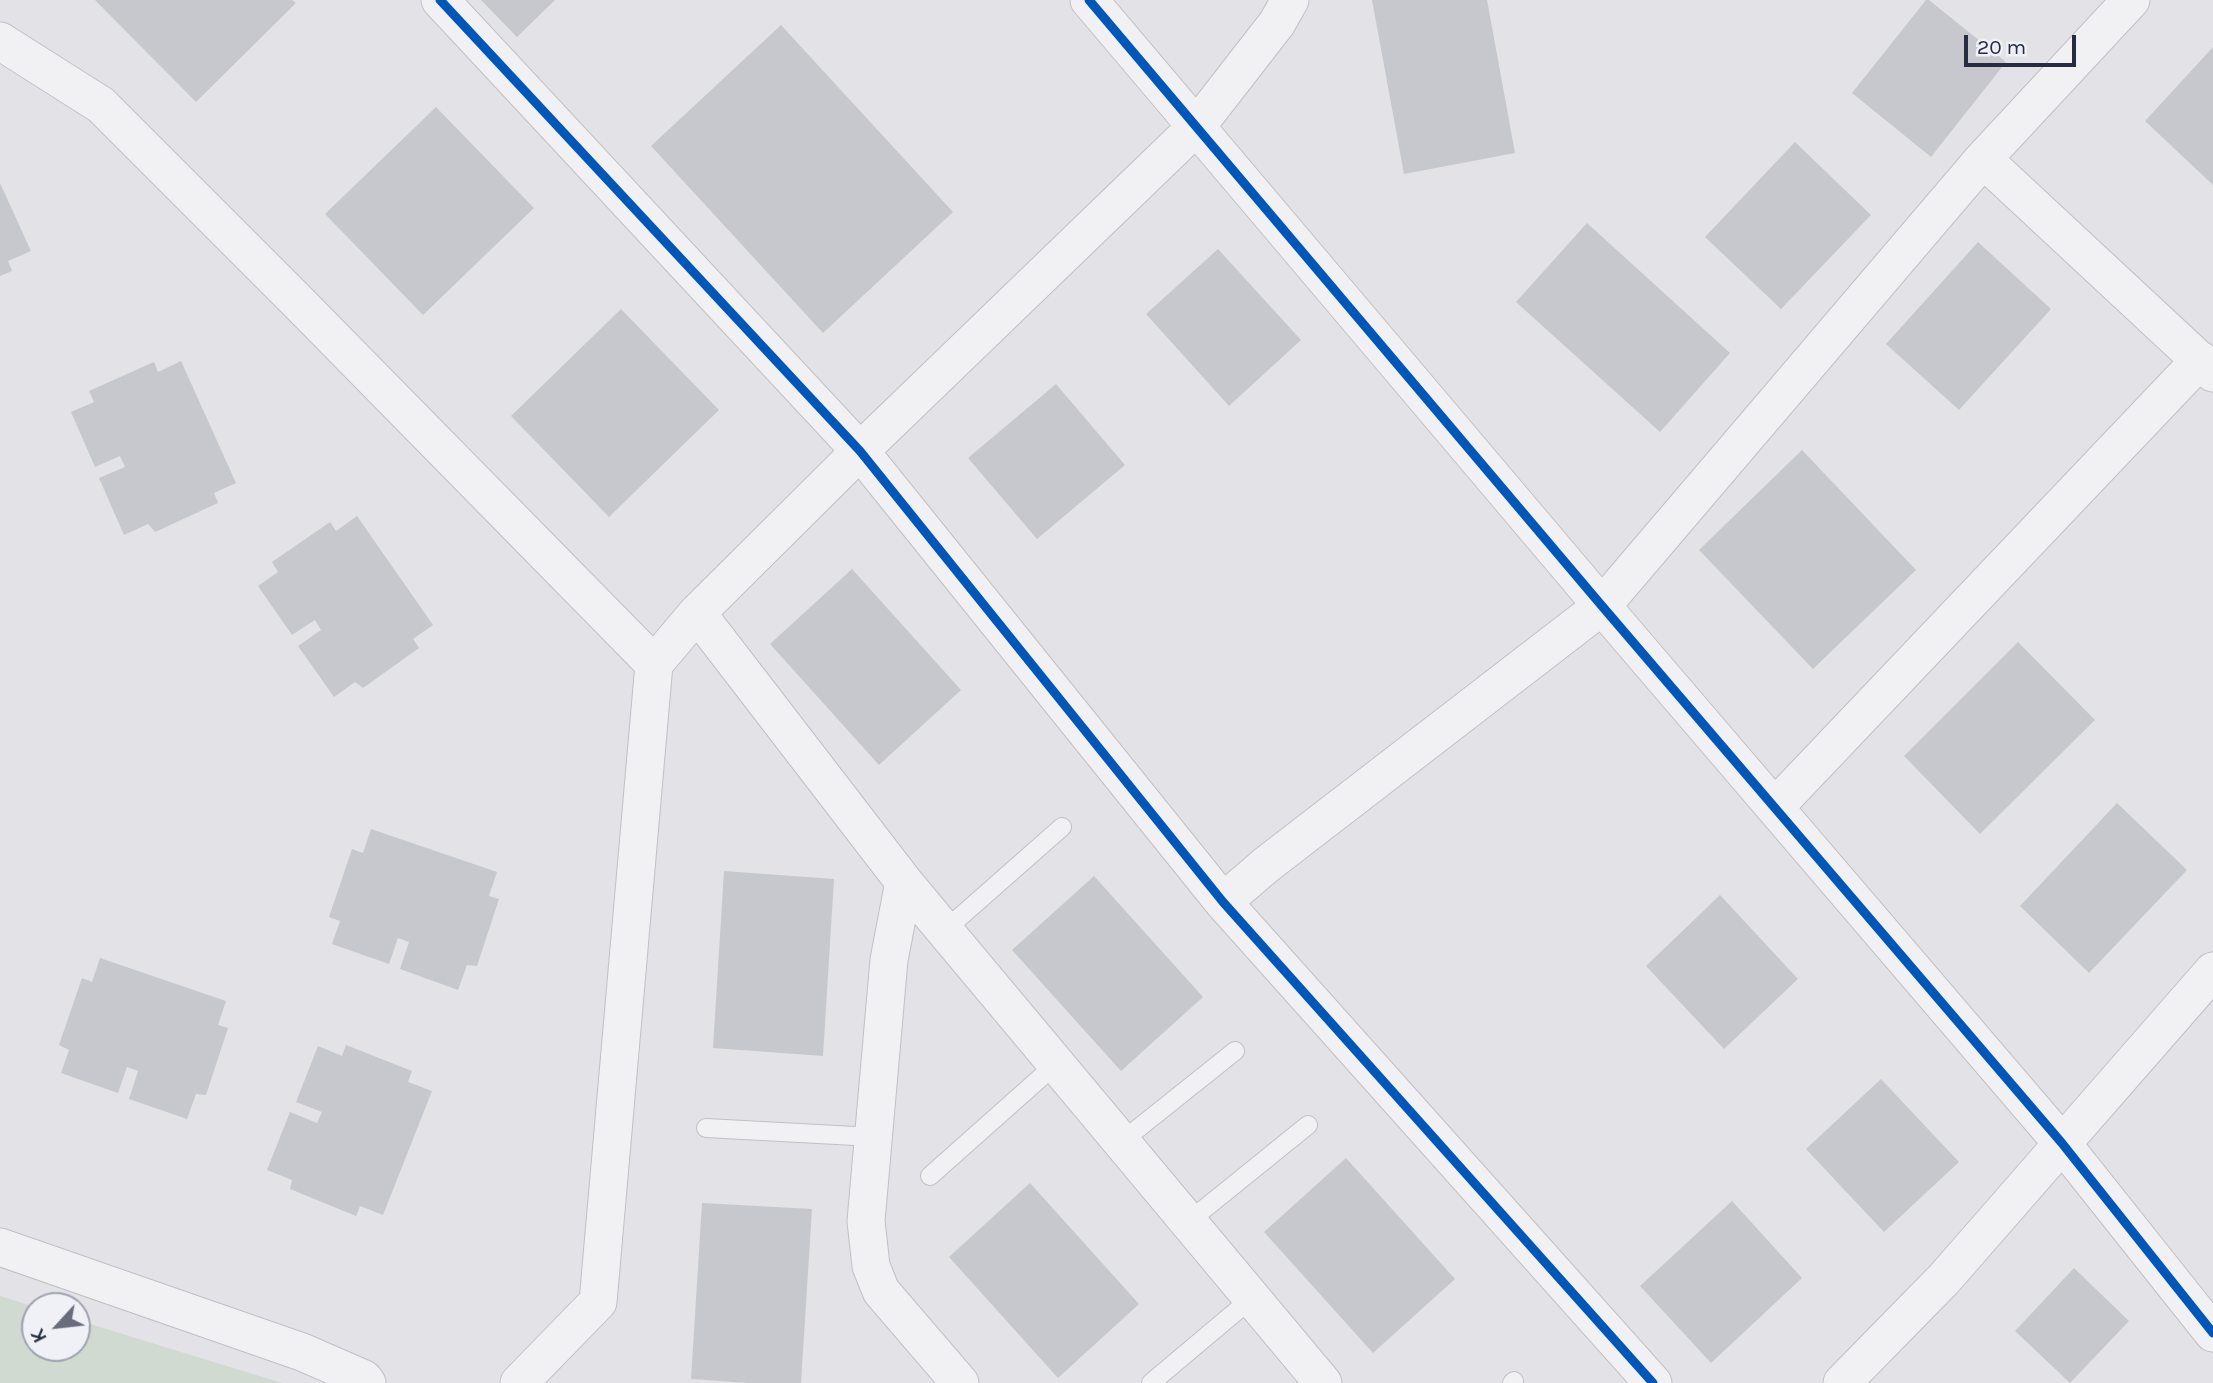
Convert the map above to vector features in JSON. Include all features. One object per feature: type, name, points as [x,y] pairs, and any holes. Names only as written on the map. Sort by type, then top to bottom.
[{"type":"street","points":[[440,0],[860,451],[1223,902],[1653,1383]]},
{"type":"street","points":[[1089,0],[1602,607],[2061,1143],[2213,1333]]},
{"type":"street","points":[[519,1383],[598,1302],[654,664],[697,613],[860,451],[1197,126],[1277,23],[1290,0]]},
{"type":"street","points":[[1223,902],[1266,865],[1602,607],[1983,159],[2132,0]]},
{"type":"street","points":[[0,41],[101,106],[654,664]]},
{"type":"street","points":[[1775,807],[2206,366],[1983,159]]},
{"type":"street","points":[[697,613],[904,882],[1323,1383]]},
{"type":"street","points":[[904,882],[889,960],[866,1221],[872,1266],[881,1291],[960,1383]]},
{"type":"street","points":[[1842,1383],[1944,1279],[2213,971]]},
{"type":"street","points":[[0,1247],[302,1352],[364,1379],[367,1383]]},
{"type":"lane","points":[[944,930],[1062,827]]},
{"type":"lane","points":[[1121,1142],[1235,1051]]},
{"type":"lane","points":[[930,1176],[1056,1064]]},
{"type":"lane","points":[[1188,1222],[1308,1125]]},
{"type":"lane","points":[[706,1128],[874,1137]]},
{"type":"lane","points":[[1151,1383],[1252,1298]]},
{"type":"shaded area","points":[[0,1296],[21,1303],[21,1362],[91,1362],[91,1324],[282,1383],[0,1383]]},
{"type":"building","points":[[95,0],[292,0],[296,3],[196,102]]},
{"type":"building","points":[[481,0],[555,0],[517,37]]},
{"type":"building","points":[[1372,0],[1487,0],[1515,153],[1404,174]]},
{"type":"building","points":[[1926,0],[2006,62],[1931,157],[1852,93]]},
{"type":"building","points":[[781,25],[953,212],[823,333],[651,146]]},
{"type":"building","points":[[2213,47],[2213,185],[2145,121]]},
{"type":"building","points":[[436,107],[534,208],[423,315],[325,214]]},
{"type":"building","points":[[1795,142],[1871,215],[1781,309],[1705,237]]},
{"type":"building","points":[[0,183],[31,251],[8,261],[12,271],[0,276]]},
{"type":"building","points":[[1587,223],[1730,353],[1660,432],[1516,302]]},
{"type":"building","points":[[1978,242],[2051,309],[1959,410],[1886,344]]},
{"type":"building","points":[[1218,249],[1301,340],[1229,406],[1146,314]]},
{"type":"building","points":[[621,309],[719,410],[609,517],[511,416]]},
{"type":"building","points":[[181,361],[236,483],[214,493],[218,503],[155,532],[148,524],[124,535],[99,478],[125,467],[120,456],[95,467],[71,412],[94,402],[89,391],[154,362],[158,372]]},
{"type":"building","points":[[1056,384],[1125,465],[1037,539],[968,458]]},
{"type":"building","points":[[1802,450],[1916,570],[1813,669],[1699,550]]},
{"type":"building","points":[[357,516],[433,625],[413,639],[419,648],[363,688],[355,682],[334,697],[298,646],[321,630],[315,620],[292,635],[258,586],[278,572],[272,562],[330,522],[336,531]]},
{"type":"building","points":[[852,569],[961,690],[879,765],[770,644]]},
{"type":"building","points":[[2018,642],[2095,720],[1980,834],[1904,756]]},
{"type":"building","points":[[2117,803],[2187,870],[2089,973],[2020,906]]},
{"type":"building","points":[[371,829],[497,872],[489,896],[499,899],[477,966],[467,965],[458,990],[400,969],[409,942],[398,938],[389,964],[332,944],[340,921],[329,917],[352,849],[363,853]]},
{"type":"building","points":[[724,871],[834,879],[823,1056],[713,1048]]},
{"type":"building","points":[[1094,876],[1203,997],[1121,1071],[1012,950]]},
{"type":"building","points":[[1720,895],[1798,979],[1724,1049],[1646,966]]},
{"type":"building","points":[[100,958],[226,1001],[218,1025],[228,1028],[206,1095],[196,1094],[187,1119],[129,1099],[138,1071],[127,1067],[118,1093],[61,1073],[69,1050],[59,1045],[82,978],[92,982]]},
{"type":"building","points":[[346,1045],[412,1071],[408,1082],[432,1091],[383,1215],[360,1206],[356,1216],[290,1189],[292,1180],[267,1170],[290,1112],[317,1123],[322,1112],[296,1102],[318,1046],[342,1056]]},
{"type":"building","points":[[1881,1079],[1959,1162],[1884,1232],[1806,1149]]},
{"type":"building","points":[[1346,1158],[1455,1279],[1373,1353],[1264,1232]]},
{"type":"building","points":[[1030,1183],[1139,1304],[1058,1378],[949,1257]]},
{"type":"building","points":[[1732,1201],[1802,1278],[1711,1363],[1640,1286]]},
{"type":"building","points":[[702,1203],[812,1209],[801,1383],[691,1379]]},
{"type":"building","points":[[2074,1268],[2129,1321],[2070,1383],[2015,1331]]},
{"type":"cycle path","points":[[440,0],[860,451],[1223,902],[1653,1383]]},
{"type":"cycle path","points":[[1089,0],[1602,606],[2061,1142],[2213,1333]]}]
